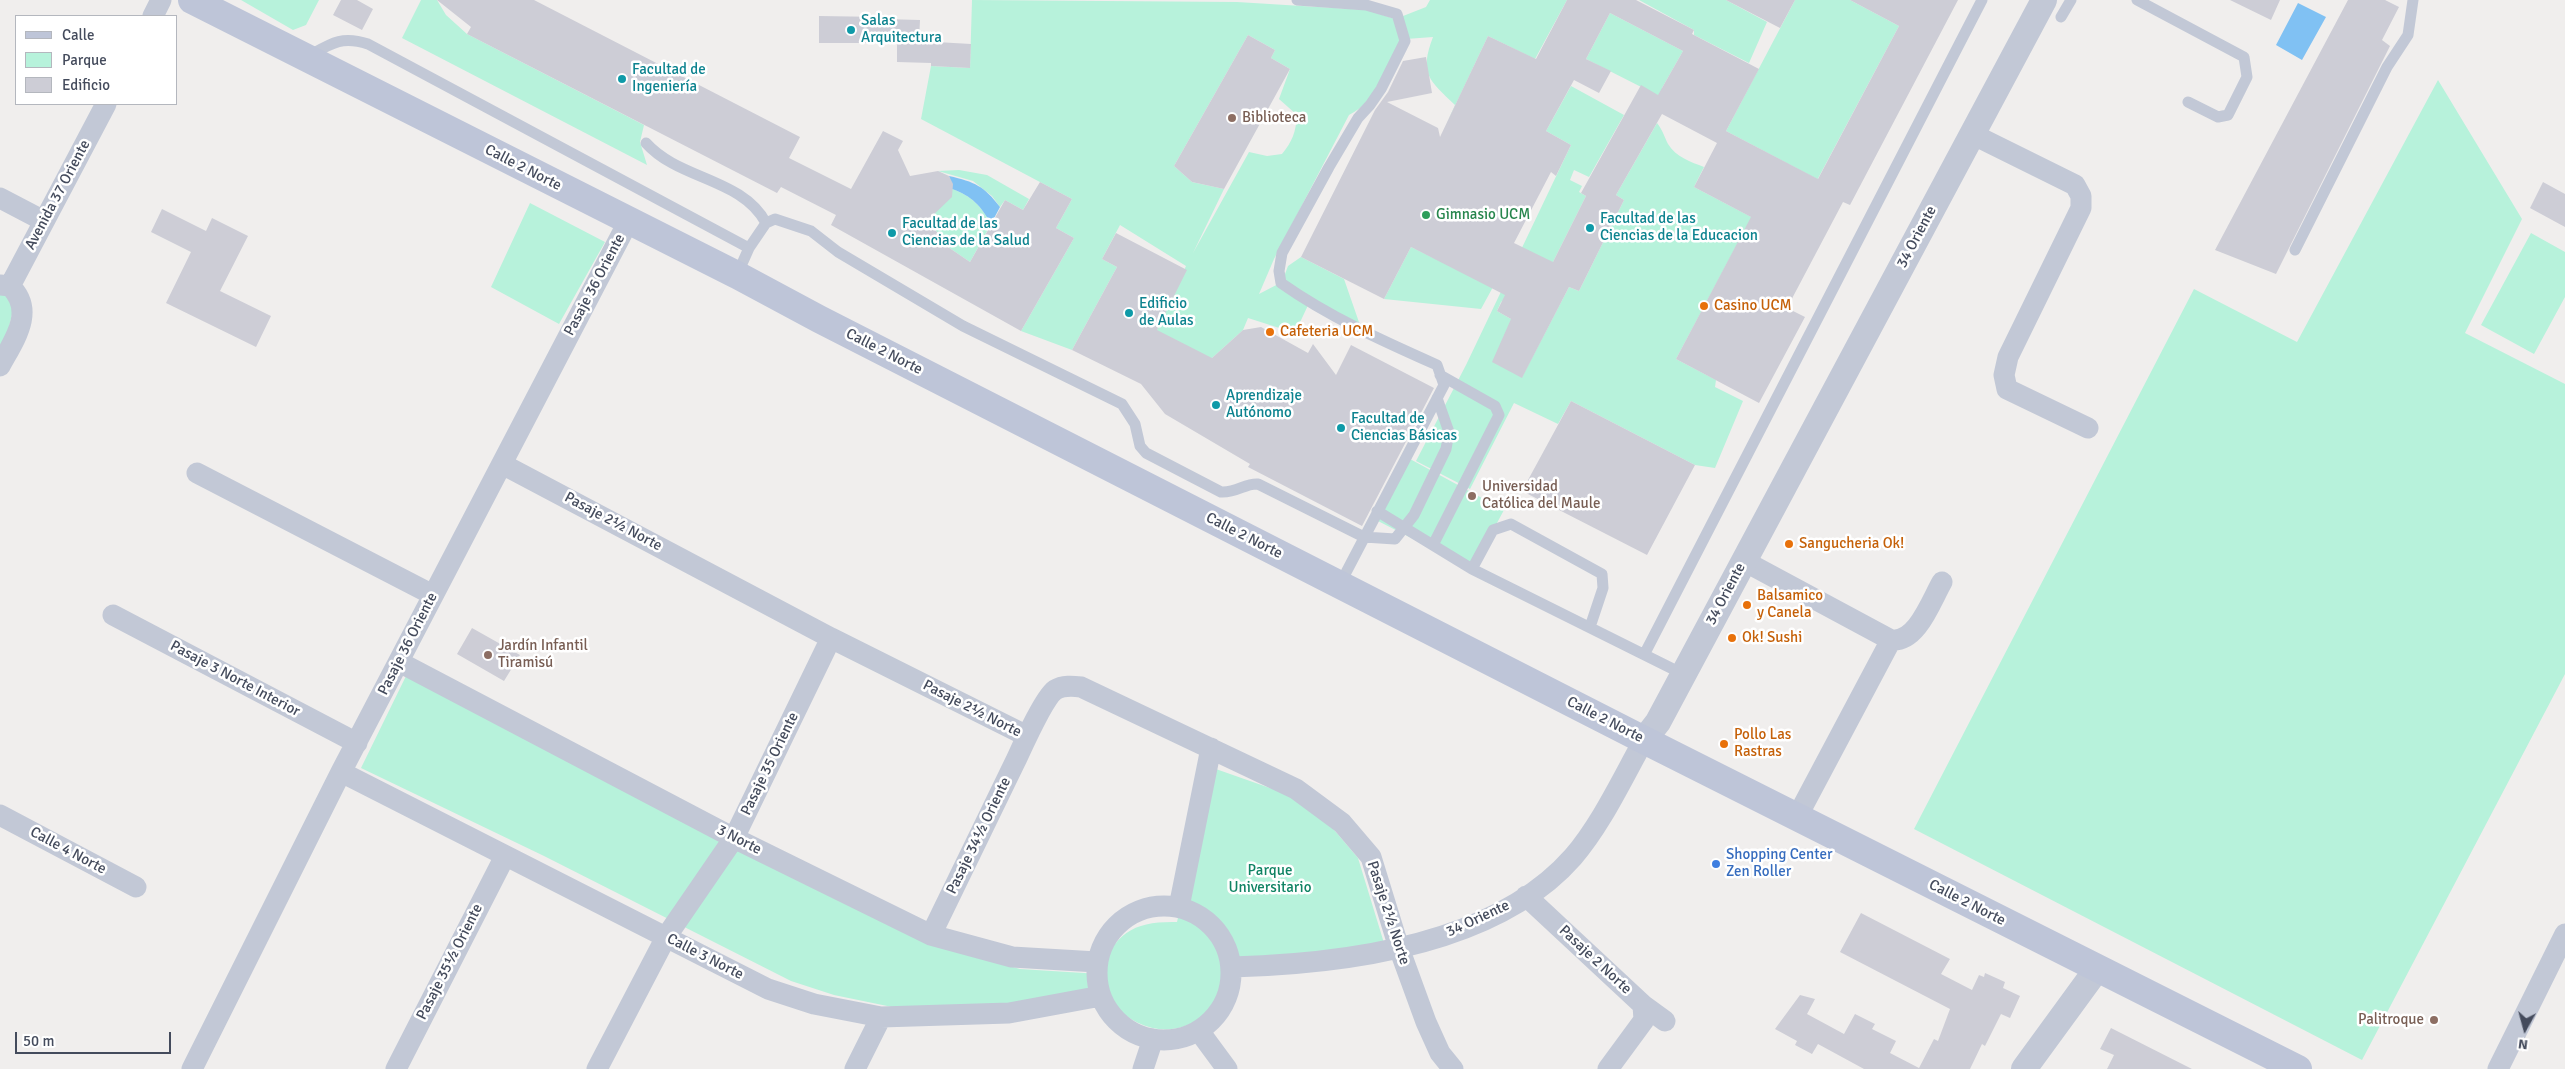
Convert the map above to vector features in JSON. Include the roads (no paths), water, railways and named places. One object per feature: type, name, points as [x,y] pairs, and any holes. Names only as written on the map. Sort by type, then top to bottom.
[{"type":"main road","name":"Calle 2 Norte","points":[[192,0],[628,222],[737,275],[819,320],[1644,740],[2298,1069]]},
{"type":"street","points":[[154,15],[161,0]]},
{"type":"street","name":"34 Oriente","points":[[1232,967],[1326,961],[1427,941],[1478,922],[1526,896],[1560,870],[1584,843],[1644,740],[1658,722],[1972,134],[2052,8]]},
{"type":"street","name":"Avenida 37 Oriente","points":[[0,366],[23,318],[22,305],[17,293],[5,285],[44,221],[105,105]]},
{"type":"street","points":[[1972,134],[2076,185],[2081,196],[2080,208],[2008,357],[2004,375],[2007,389],[2088,428]]},
{"type":"street","points":[[0,198],[44,221]]},
{"type":"street","name":"Pasaje 36 Oriente","points":[[192,1069],[341,772],[628,222]]},
{"type":"street","name":"Pasaje 2½ Norte","points":[[502,464],[831,638],[1027,736],[1054,691],[1069,686],[1081,688],[1296,789],[1342,823],[1371,857],[1399,948],[1426,1022],[1440,1053],[1453,1069]]},
{"type":"street","points":[[197,473],[433,595]]},
{"type":"street","points":[[1744,561],[1891,640],[1902,640],[1912,633],[1942,582]]},
{"type":"street","name":"Pasaje 3 Norte Interior","points":[[113,614],[357,743]]},
{"type":"street","name":"Pasaje 35 Oriente","points":[[598,1069],[666,937],[734,838],[831,638]]},
{"type":"street","points":[[1797,817],[1891,640]]},
{"type":"street","name":"3 Norte","points":[[399,662],[734,838],[931,935],[1012,957],[1097,962]]},
{"type":"street","name":"Pasaje 34½ Oriente","points":[[931,935],[1027,736]]},
{"type":"street","points":[[1179,907],[1211,748]]},
{"type":"street","name":"Calle 3 Norte","points":[[341,772],[768,989],[814,1004],[881,1017],[1009,1013],[1101,996]]},
{"type":"street","name":"Calle 4 Norte","points":[[0,815],[136,887]]},
{"type":"street","name":"Pasaje 35½ Oriente","points":[[396,1069],[505,856]]},
{"type":"street","name":"Pasaje 2 Norte","points":[[1526,896],[1643,1005],[1665,1021]]},
{"type":"street","points":[[1151,907],[1179,907],[1199,915],[1215,928],[1226,946],[1232,967],[1231,984],[1222,1008],[1199,1031],[1174,1040],[1153,1039],[1135,1034],[1119,1023],[1107,1010],[1097,979],[1097,962],[1102,945],[1113,928],[1132,914],[1151,907]]},
{"type":"street","points":[[2498,1069],[2562,947]]},
{"type":"street","points":[[2024,1069],[2097,969]]},
{"type":"street","points":[[1608,1069],[1644,1020],[1643,1005]]},
{"type":"street","points":[[855,1069],[881,1017]]},
{"type":"street","points":[[1199,1031],[1228,1069]]},
{"type":"street","points":[[1143,1069],[1153,1039]]},
{"type":"lane","points":[[1297,0],[1366,5],[1397,14],[1405,41],[1381,89],[1358,118],[1329,166],[1282,253],[1279,270],[1281,283],[1308,302],[1385,342],[1437,365],[1444,385],[1339,584]]},
{"type":"lane","points":[[1645,653],[1982,0]]},
{"type":"lane","points":[[2052,8],[2072,0]]},
{"type":"lane","points":[[2137,0],[2244,57],[2247,77],[2228,115],[2218,117],[2188,102]]},
{"type":"lane","points":[[2295,250],[2387,67],[2408,35],[2413,0]]},
{"type":"lane","points":[[306,58],[335,42],[348,39],[368,44],[749,248]]},
{"type":"lane","points":[[646,143],[655,153],[674,164],[752,202],[766,223]]},
{"type":"lane","points":[[737,275],[749,248],[766,223],[775,219],[811,231],[838,252],[963,326],[1122,404],[1135,424],[1138,441],[1143,450],[1214,490],[1235,492],[1250,483],[1258,484],[1364,537],[1395,539],[1414,515],[1446,449],[1449,432],[1437,398]]},
{"type":"lane","points":[[1433,545],[1499,415],[1496,406],[1440,376]]},
{"type":"lane","points":[[1377,511],[1472,569],[1645,653],[1683,674]]},
{"type":"lane","points":[[1472,569],[1493,530],[1511,524],[1602,574],[1603,588],[1590,627]]},
{"type":"water","points":[[2298,3],[2326,17],[2302,60],[2276,45]]},
{"type":"water","points":[[949,176],[966,180],[989,194],[1000,207],[991,224],[975,202],[952,189]]},
{"type":"place","name":"Salas Arquitectura","points":[[851,30]]},
{"type":"place","name":"Facultad de Ingeniería","points":[[622,79]]},
{"type":"place","name":"Biblioteca","points":[[1232,118]]},
{"type":"place","name":"Gimnasio UCM","points":[[1426,215]]},
{"type":"place","name":"Facultad de las Ciencias de la Educacion","points":[[1590,228]]},
{"type":"place","name":"Facultad de las Ciencias de la Salud","points":[[892,233]]},
{"type":"place","name":"Casino UCM","points":[[1704,306]]},
{"type":"place","name":"Edificio de Aulas","points":[[1129,313]]},
{"type":"place","name":"Cafeteria UCM","points":[[1270,332]]},
{"type":"place","name":"Aprendizaje Autónomo","points":[[1216,405]]},
{"type":"place","name":"Facultad de Ciencias Básicas","points":[[1341,428]]},
{"type":"place","name":"Universidad Católica del Maule","points":[[1472,496]]},
{"type":"place","name":"Sangucheria Ok!","points":[[1789,544]]},
{"type":"place","name":"Balsamico y Canela","points":[[1747,605]]},
{"type":"place","name":"Ok! Sushi","points":[[1732,638]]},
{"type":"place","name":"Jardín Infantil Tiramisú","points":[[488,655]]},
{"type":"place","name":"Pollo Las Rastras","points":[[1724,744]]},
{"type":"place","name":"Shopping Center Zen Roller","points":[[1716,864]]},
{"type":"place","name":"Palitroque","points":[[2434,1020]]},
{"type":"park label","name":"Parque Universitario","points":[[1270,880]]}]
